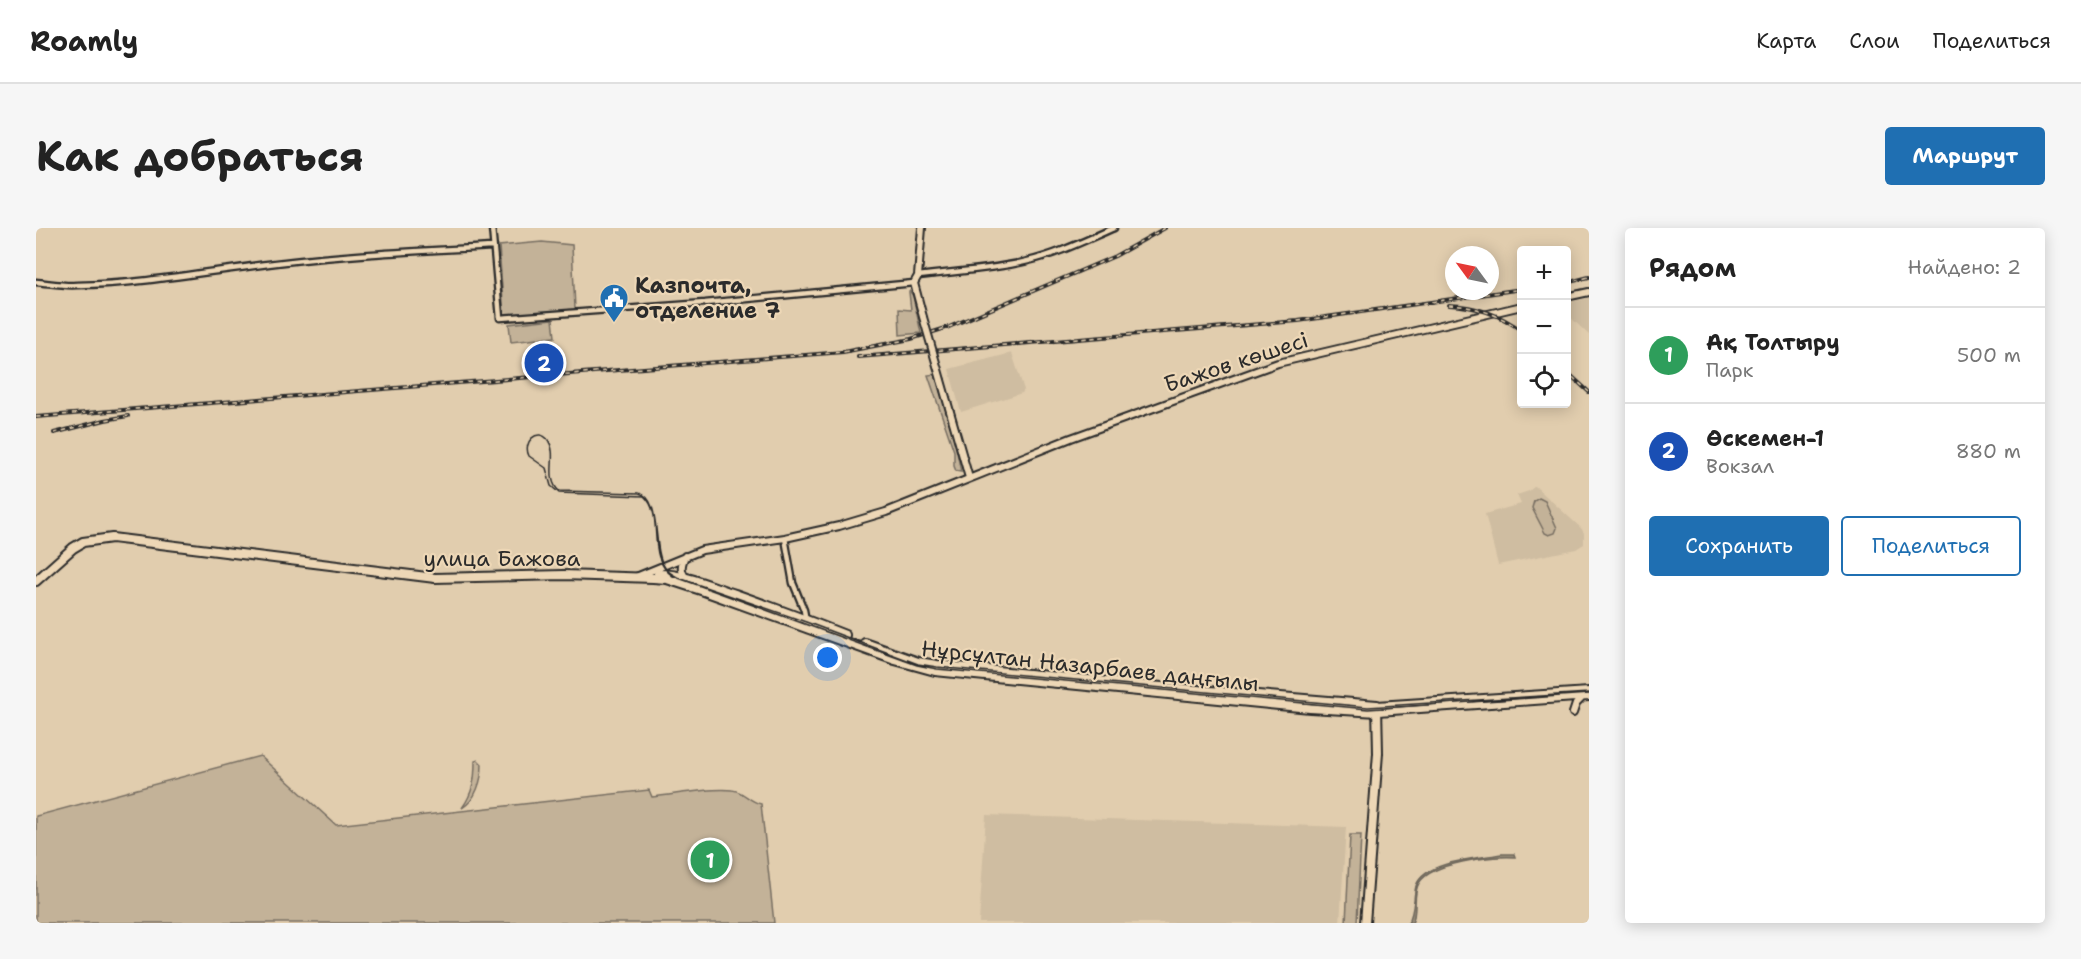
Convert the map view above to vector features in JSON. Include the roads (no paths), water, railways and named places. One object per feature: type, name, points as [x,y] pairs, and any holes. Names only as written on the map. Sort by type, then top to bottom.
[{"type":"highway","name":"улица Бажова","points":[[36,581],[83,542],[112,538],[435,578],[564,575],[636,577]]},
{"type":"highway","name":"Нұрсұлтан Назарбаев даңғылы","points":[[636,577],[672,574],[687,578],[895,660],[935,671],[1310,708],[1378,709]]},
{"type":"highway","name":"Нұрсұлтан Назарбаев даңғылы","points":[[636,577],[667,579],[806,623]]},
{"type":"highway","points":[[1365,923],[1378,753],[1378,709]]},
{"type":"main road","points":[[922,228],[918,276],[914,283],[969,478]]},
{"type":"main road","points":[[1571,296],[1589,292]]},
{"type":"main road","name":"Бажов көшесі","points":[[969,478],[1071,438],[1278,363],[1517,307]]},
{"type":"main road","name":"улица Бажова","points":[[636,577],[685,556],[708,549],[785,538],[839,526],[886,512],[969,478]]},
{"type":"main road","points":[[685,556],[681,568],[687,578]]},
{"type":"main road","name":"Нұрсұлтан Назарбаев даңғылы","points":[[1378,709],[1572,695],[1589,691]]},
{"type":"main road","name":"Нұрсұлтан Назарбаев даңғылы","points":[[1572,695],[1586,697]]},
{"type":"main road","points":[[1573,712],[1576,704],[1586,697]]},
{"type":"street","points":[[492,228],[500,318],[716,302],[914,283]]},
{"type":"street","points":[[918,276],[994,268],[1029,261],[1114,228]]},
{"type":"street","points":[[36,282],[74,285],[106,284],[278,263],[493,247]]},
{"type":"street","points":[[785,538],[793,583],[806,623]]},
{"type":"tram line","points":[[1589,693],[1368,707],[918,664],[679,578],[667,570],[660,558],[654,514],[651,504],[646,497],[639,493],[559,491],[552,479],[552,452],[548,440],[540,435],[529,441],[527,451],[529,456],[546,468],[551,486],[559,493],[644,496],[654,514],[659,558],[664,568],[673,576],[917,665],[937,669],[1368,709],[1589,694]]},
{"type":"railway","points":[[36,417],[843,352],[911,339],[949,327],[1115,256],[1165,228]]},
{"type":"railway","points":[[1571,282],[1589,277]]},
{"type":"railway","points":[[858,357],[1298,321],[1517,290]]},
{"type":"railway","points":[[1449,305],[1487,312],[1517,328]]},
{"type":"railway","points":[[1571,376],[1589,392]]},
{"type":"railway","points":[[54,433],[128,416]]},
{"type":"place","name":"Казпочта, отделение 7","points":[[614,324]]},
{"type":"place","name":"Өскемен-1","points":[[544,363]]},
{"type":"place","name":"Ақ Толтыру","points":[[710,860]]}]
